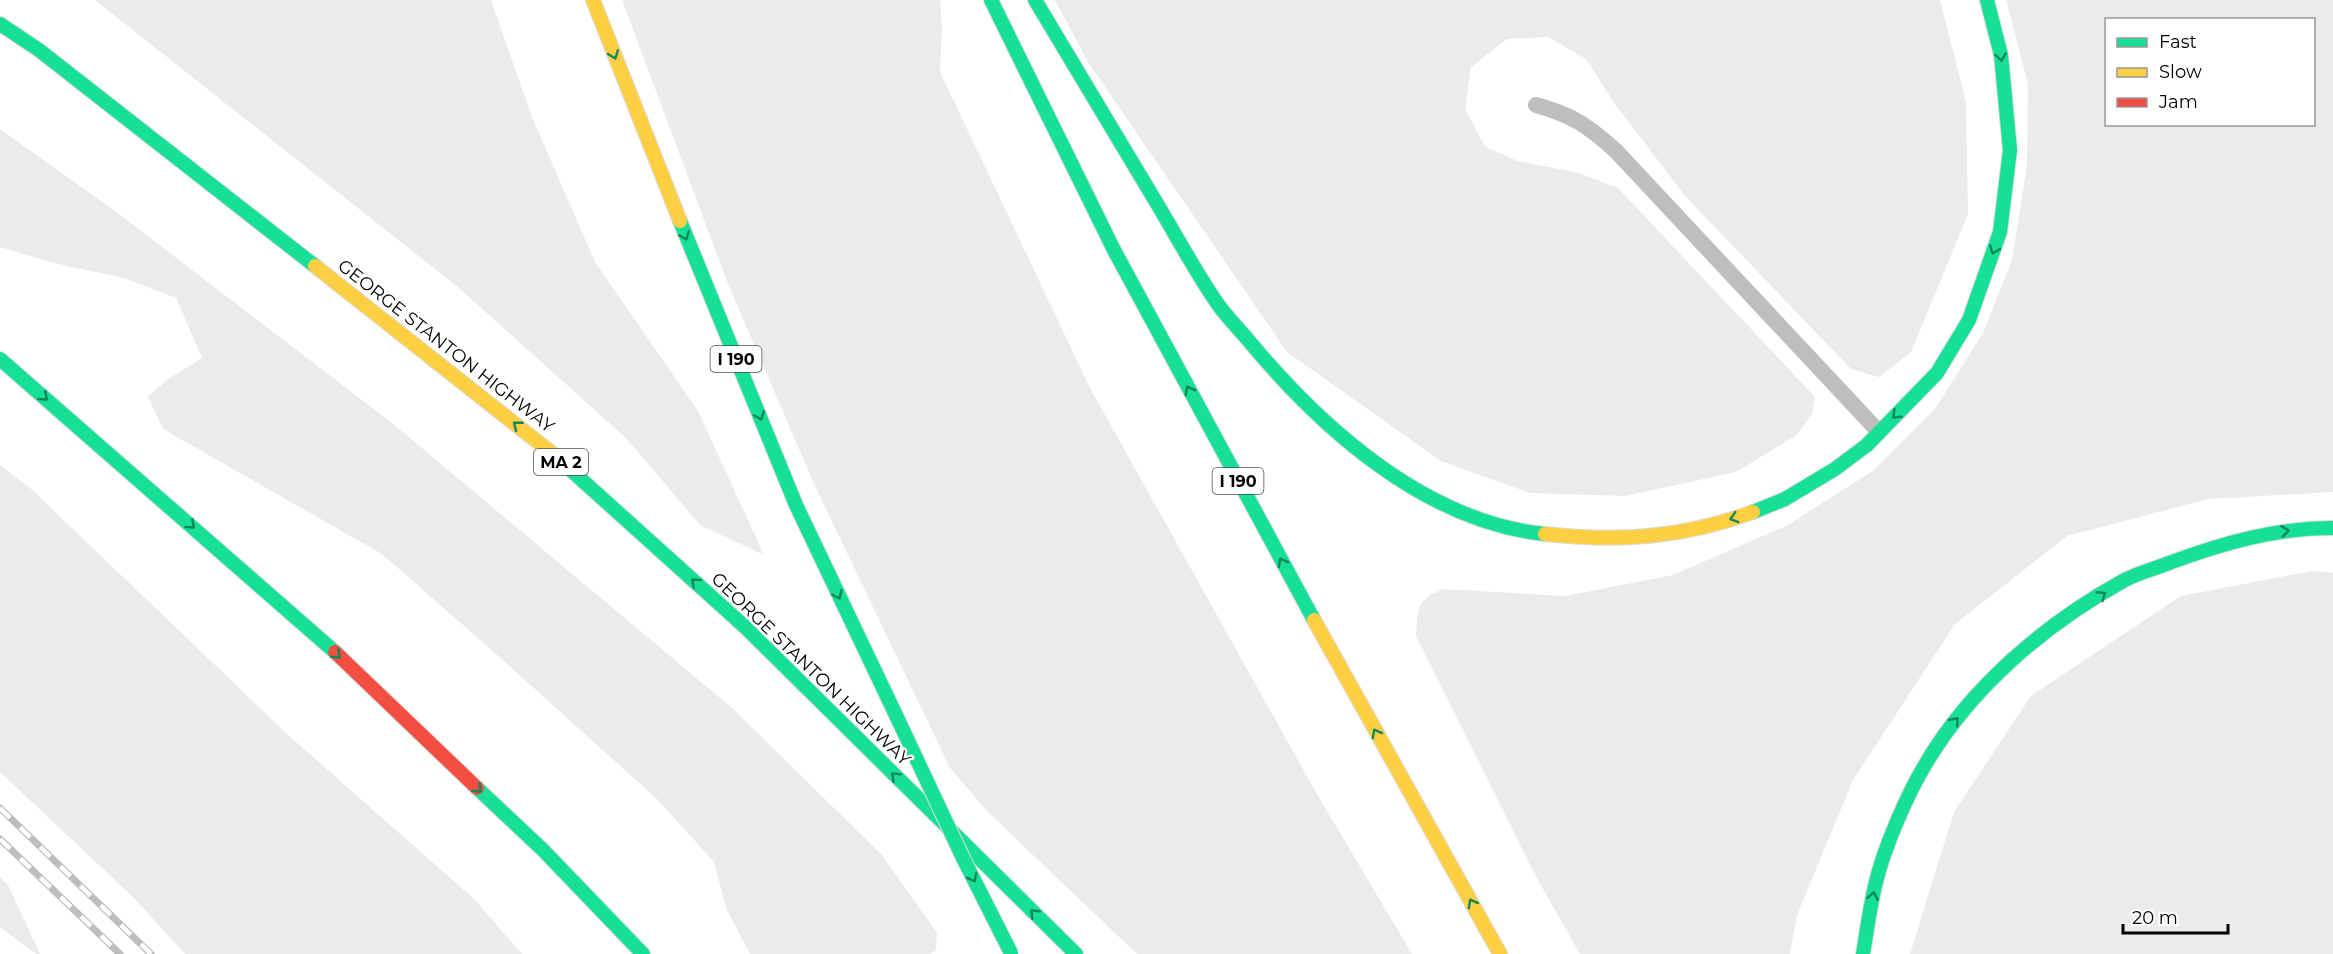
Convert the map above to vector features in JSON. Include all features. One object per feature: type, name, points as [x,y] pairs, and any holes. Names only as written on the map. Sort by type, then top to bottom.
[{"type":"highway","name":"I 190","points":[[593,0],[672,202],[796,505],[963,858],[1011,953]]},
{"type":"highway","name":"I 190","points":[[991,0],[1119,261],[1304,603],[1500,954]]},
{"type":"highway","points":[[1035,0],[1217,303],[1275,373],[1337,434],[1378,466],[1446,505],[1481,519],[1524,532],[1581,537],[1638,538],[1692,531],[1750,513],[1785,499],[1835,469],[1867,445],[1937,373],[1969,320],[2000,232],[2010,150],[2001,55],[1987,0]]},
{"type":"highway","name":"GEORGE STANTON HIGHWAY","points":[[0,24],[66,72],[547,449],[744,626],[1076,954]]},
{"type":"highway","points":[[0,359],[331,649],[543,850],[643,954]]},
{"type":"highway","points":[[1863,954],[1876,881],[1901,813],[1924,766],[1953,722],[1992,679],[2015,658],[2046,631],[2124,580],[2227,543],[2261,534],[2308,528],[2333,528]]},
{"type":"lane","points":[[1536,105],[1561,112],[1587,126],[1615,150],[1879,432]]},
{"type":"shaded area","points":[[95,0],[491,0],[532,117],[595,262],[698,411],[764,555],[700,525],[626,438],[459,288]]},
{"type":"shaded area","points":[[622,0],[940,0],[942,28],[940,72],[1090,388],[1318,796],[1412,954],[1137,954],[988,812],[950,768],[815,486],[728,284]]},
{"type":"shaded area","points":[[1055,0],[1940,0],[1966,102],[1968,214],[1911,352],[1879,377],[1851,369],[1685,196],[1615,104],[1586,59],[1548,37],[1507,39],[1471,67],[1465,109],[1485,147],[1518,161],[1579,173],[1618,188],[1815,397],[1812,414],[1797,435],[1736,472],[1625,496],[1530,493],[1441,461],[1287,352],[1088,62]]},
{"type":"shaded area","points":[[2006,0],[2333,0],[2333,492],[2209,499],[2067,536],[1955,624],[1853,780],[1797,915],[1790,954],[1580,954],[1534,873],[1416,636],[1420,606],[1428,597],[1443,589],[1565,596],[1673,575],[1786,526],[1873,471],[1935,409],[1983,333],[2012,260],[2027,165],[2028,84]]},
{"type":"shaded area","points":[[0,129],[115,211],[392,423],[732,708],[882,855],[937,933],[936,950],[931,954],[750,954],[726,908],[714,862],[657,799],[496,654],[382,554],[163,429],[148,397],[168,379],[202,358],[176,298],[124,278],[57,264],[0,247]]},
{"type":"shaded area","points":[[0,465],[31,489],[288,735],[474,899],[522,954],[185,954],[134,898],[0,772]]},
{"type":"shaded area","points":[[2312,571],[2333,573],[2333,954],[1910,954],[1954,812],[2031,696],[2181,596]]},
{"type":"shaded area","points":[[0,877],[8,885],[40,954],[36,954],[0,927]]},
{"type":"railway","points":[[0,808],[151,954]]},
{"type":"railway","points":[[0,839],[120,954]]},
{"type":"traffic: fast","points":[[991,0],[1114,250],[1314,620]]},
{"type":"traffic: fast","points":[[1035,0],[1209,291],[1224,313],[1309,407],[1343,438],[1418,491],[1459,511],[1501,526],[1545,534]]},
{"type":"traffic: fast","points":[[1753,512],[1785,499],[1835,469],[1867,445],[1937,373],[1969,320],[2000,232],[2010,150],[2001,55],[1987,0]]},
{"type":"traffic: fast","points":[[0,24],[39,50],[315,266]]},
{"type":"traffic: fast","points":[[680,221],[796,505],[894,711]]},
{"type":"traffic: fast","points":[[0,359],[335,652]]},
{"type":"traffic: fast","points":[[553,454],[744,626],[1076,954]]},
{"type":"traffic: fast","points":[[1863,954],[1880,868],[1890,838],[1911,791],[1943,737],[1987,684],[2012,660],[2065,617],[2134,576],[2209,549],[2250,538],[2290,531],[2333,528]]},
{"type":"traffic: fast","points":[[894,711],[963,858],[1011,953]]},
{"type":"traffic: fast","points":[[477,788],[543,850],[643,954]]},
{"type":"traffic: slow","points":[[593,0],[680,221]]},
{"type":"traffic: slow","points":[[315,266],[553,454]]},
{"type":"traffic: slow","points":[[1545,534],[1598,538],[1650,536],[1701,528],[1753,512]]},
{"type":"traffic: slow","points":[[1314,620],[1500,954]]},
{"type":"traffic: jam","points":[[335,652],[477,788]]}]
